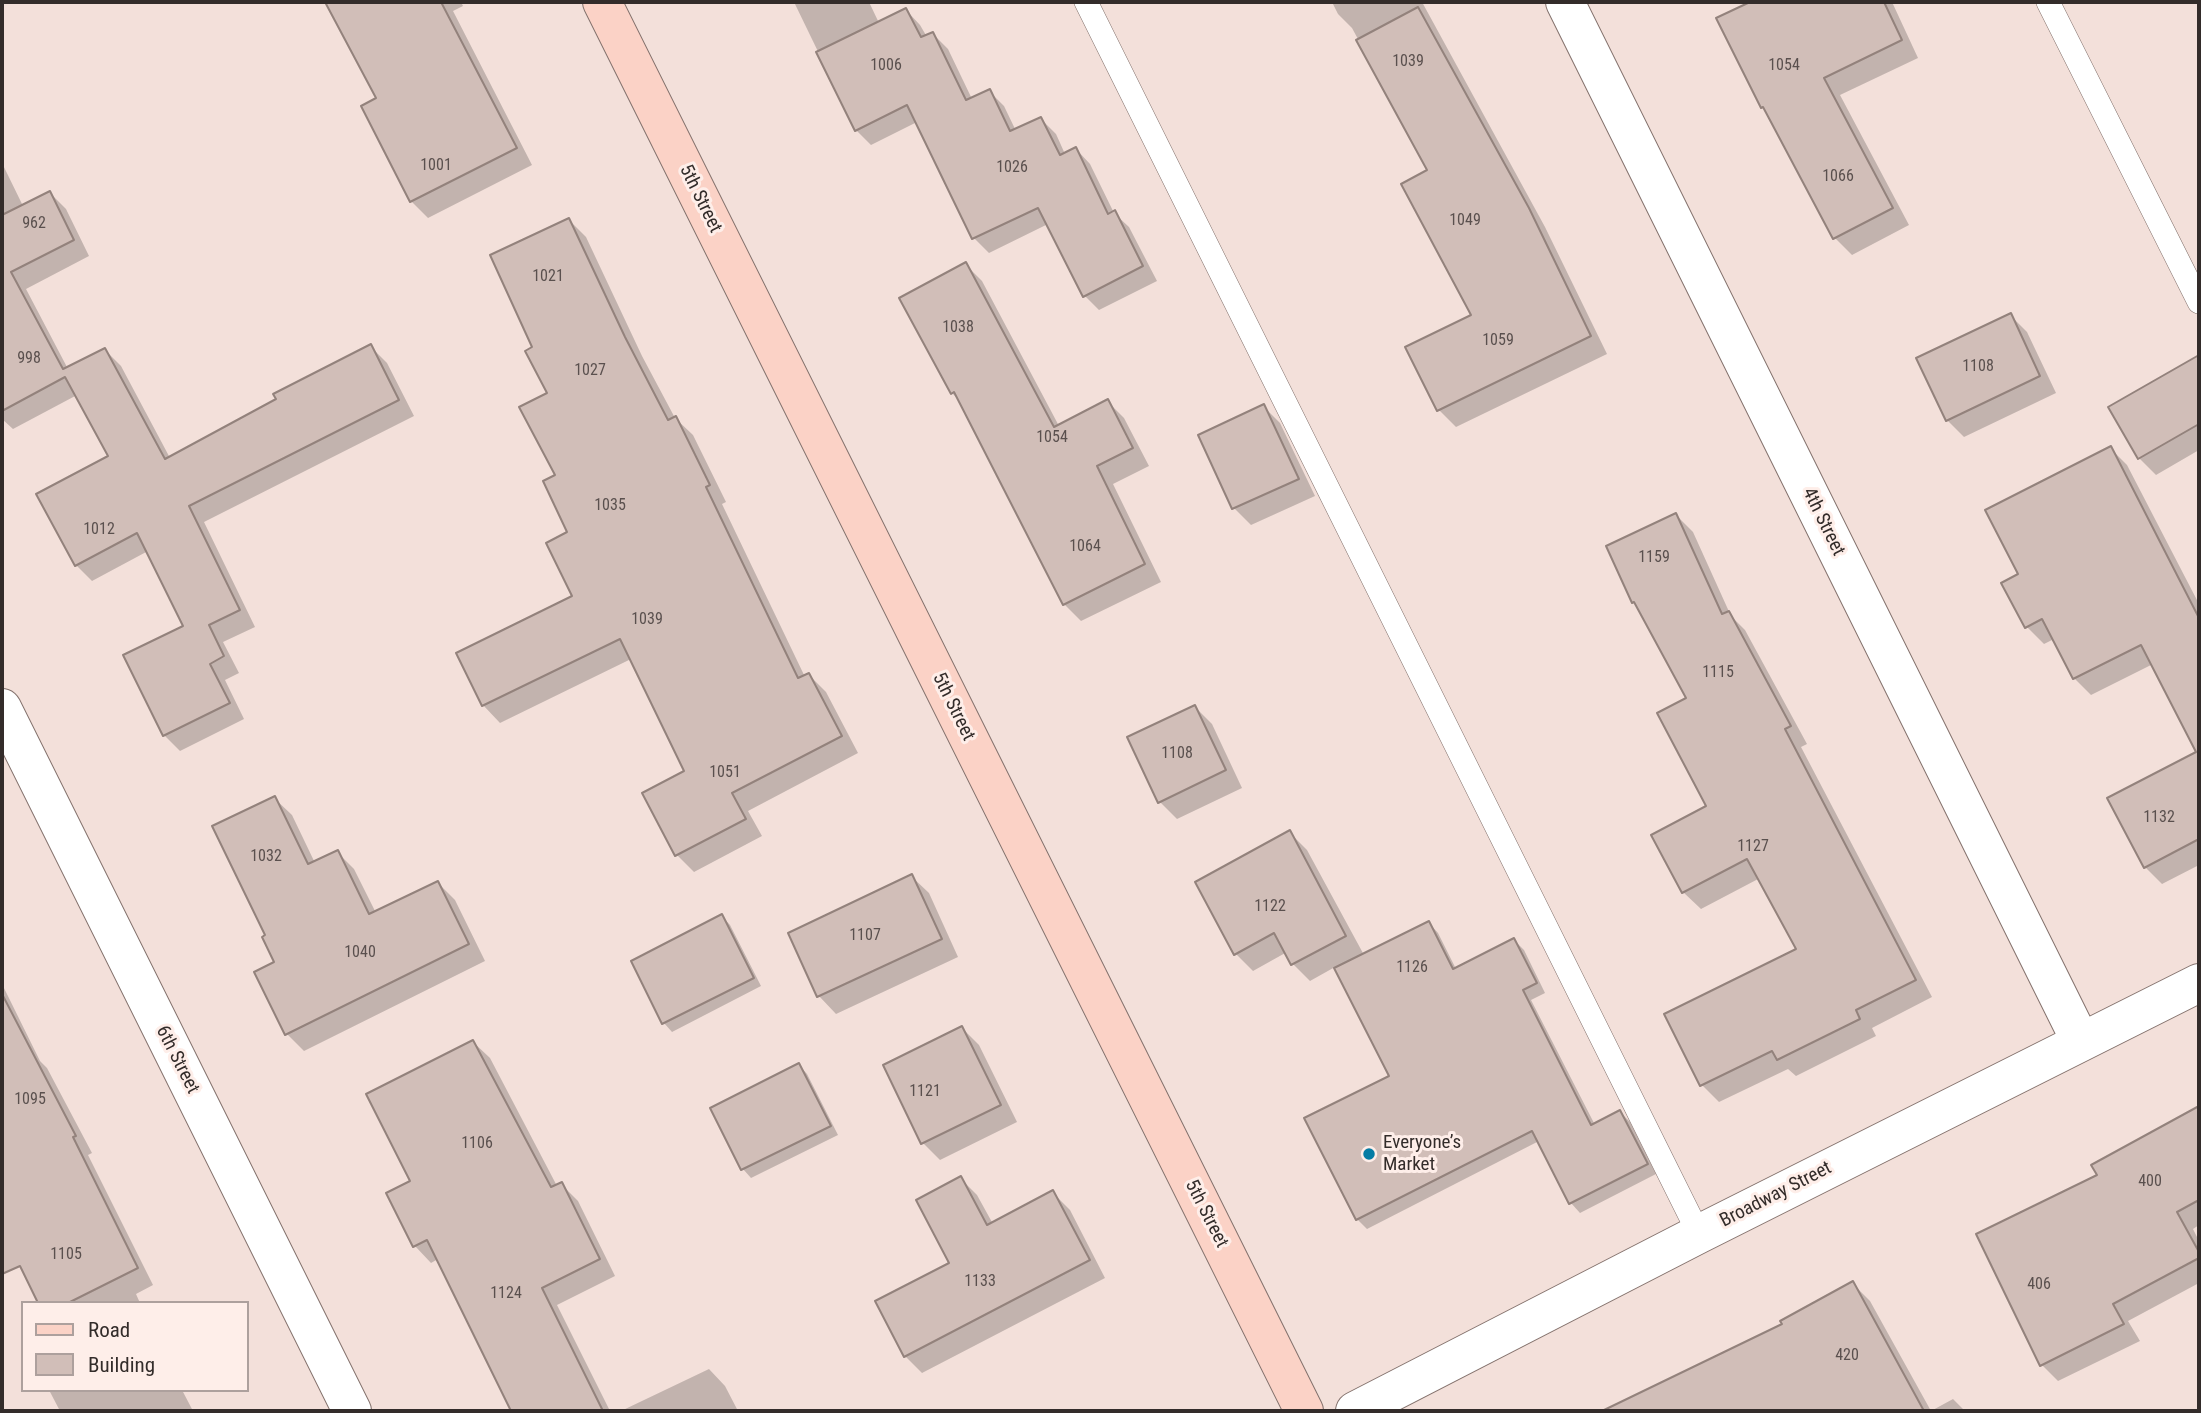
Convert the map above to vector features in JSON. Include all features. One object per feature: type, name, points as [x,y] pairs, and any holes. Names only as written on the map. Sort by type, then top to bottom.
[{"type":"street","name":"5th Street","points":[[602,2],[1304,1411]]},
{"type":"street","name":"4th Street","points":[[1565,2],[2081,1042]]},
{"type":"street","name":"6th Street","points":[[2,708],[352,1411]]},
{"type":"street","name":"Broadway Street","points":[[1355,1411],[1699,1234],[2199,983]]},
{"type":"lane","points":[[1086,2],[1699,1234]]},
{"type":"lane","points":[[2048,2],[2199,302]]},
{"type":"building","points":[[325,2],[441,2],[517,148],[410,202],[361,106],[376,98]]},
{"type":"building","points":[[1750,2],[1884,2],[1902,40],[1824,78],[1893,208],[1833,239],[1763,107],[1761,108],[1716,18]]},
{"type":"building","points":[[1418,7],[1529,208],[1591,336],[1437,411],[1405,347],[1471,315],[1401,184],[1427,170],[1356,40]]},
{"type":"building","points":[[906,8],[921,37],[933,32],[966,100],[990,89],[1010,131],[1041,117],[1060,155],[1076,147],[1108,214],[1115,210],[1143,266],[1083,297],[1038,208],[972,239],[907,105],[855,131],[816,52]]},
{"type":"building","points":[[50,191],[74,240],[11,272],[63,369],[105,348],[165,459],[276,399],[273,394],[371,344],[399,400],[189,506],[240,610],[209,625],[224,656],[210,664],[230,703],[163,736],[123,655],[183,626],[137,533],[75,566],[36,494],[108,456],[65,377],[2,411],[2,215]]},
{"type":"building","points":[[569,218],[668,420],[676,416],[710,485],[706,487],[798,678],[809,673],[842,736],[732,793],[746,819],[675,856],[642,793],[684,771],[620,639],[482,706],[456,653],[572,596],[546,543],[567,532],[543,481],[555,475],[519,407],[547,393],[525,351],[532,347],[490,255]]},
{"type":"building","points":[[966,262],[1054,427],[1108,399],[1133,448],[1097,466],[1145,564],[1063,605],[954,392],[951,394],[899,298]]},
{"type":"building","points":[[2011,313],[2040,376],[1946,421],[1916,358]]},
{"type":"building","points":[[2199,355],[2199,424],[2138,459],[2108,407]]},
{"type":"building","points":[[1264,404],[1299,479],[1232,509],[1198,435]]},
{"type":"building","points":[[2111,446],[2199,618],[2199,839],[2144,868],[2107,798],[2196,752],[2141,645],[2073,679],[2042,619],[2025,628],[2001,583],[2018,574],[1985,510]]},
{"type":"building","points":[[1676,513],[1722,614],[1729,611],[1791,726],[1785,729],[1916,980],[1856,1010],[1860,1019],[1777,1060],[1772,1051],[1700,1086],[1664,1014],[1796,949],[1747,859],[1682,893],[1651,835],[1706,806],[1657,713],[1686,698],[1634,602],[1632,603],[1606,546]]},
{"type":"building","points":[[1195,705],[1226,770],[1158,803],[1127,737]]},
{"type":"building","points":[[275,796],[308,864],[338,850],[369,914],[438,881],[469,944],[285,1035],[254,972],[274,962],[262,937],[265,935],[212,826]]},
{"type":"building","points":[[1290,830],[1346,936],[1291,965],[1274,933],[1234,955],[1195,882]]},
{"type":"building","points":[[912,874],[942,939],[817,997],[788,933]]},
{"type":"building","points":[[722,914],[754,978],[662,1024],[631,961]]},
{"type":"building","points":[[1429,921],[1453,969],[1514,938],[1537,983],[1523,990],[1591,1125],[1620,1110],[1648,1164],[1569,1204],[1532,1131],[1356,1220],[1304,1118],[1389,1076],[1334,968]]},
{"type":"building","points":[[2,994],[76,1136],[73,1137],[138,1268],[72,1301],[37,1301],[20,1266],[2,1274]]},
{"type":"building","points":[[962,1026],[1001,1105],[921,1144],[883,1065]]},
{"type":"building","points":[[473,1040],[551,1187],[562,1182],[600,1259],[542,1288],[603,1411],[511,1411],[427,1240],[413,1247],[386,1193],[410,1181],[366,1094]]},
{"type":"building","points":[[799,1063],[831,1126],[741,1170],[710,1108]]},
{"type":"building","points":[[2199,1106],[2199,1200],[2177,1212],[2199,1252],[2199,1258],[2113,1304],[2124,1324],[2040,1366],[1976,1234],[2097,1175],[2091,1165]]},
{"type":"building","points":[[961,1176],[987,1225],[1053,1190],[1090,1260],[904,1357],[875,1301],[949,1263],[916,1200]]},
{"type":"building","points":[[1853,1281],[1924,1411],[1602,1411],[1782,1324],[1780,1321]]},
{"type":"place","name":"Everyone’s Market","points":[[1369,1154]]}]
